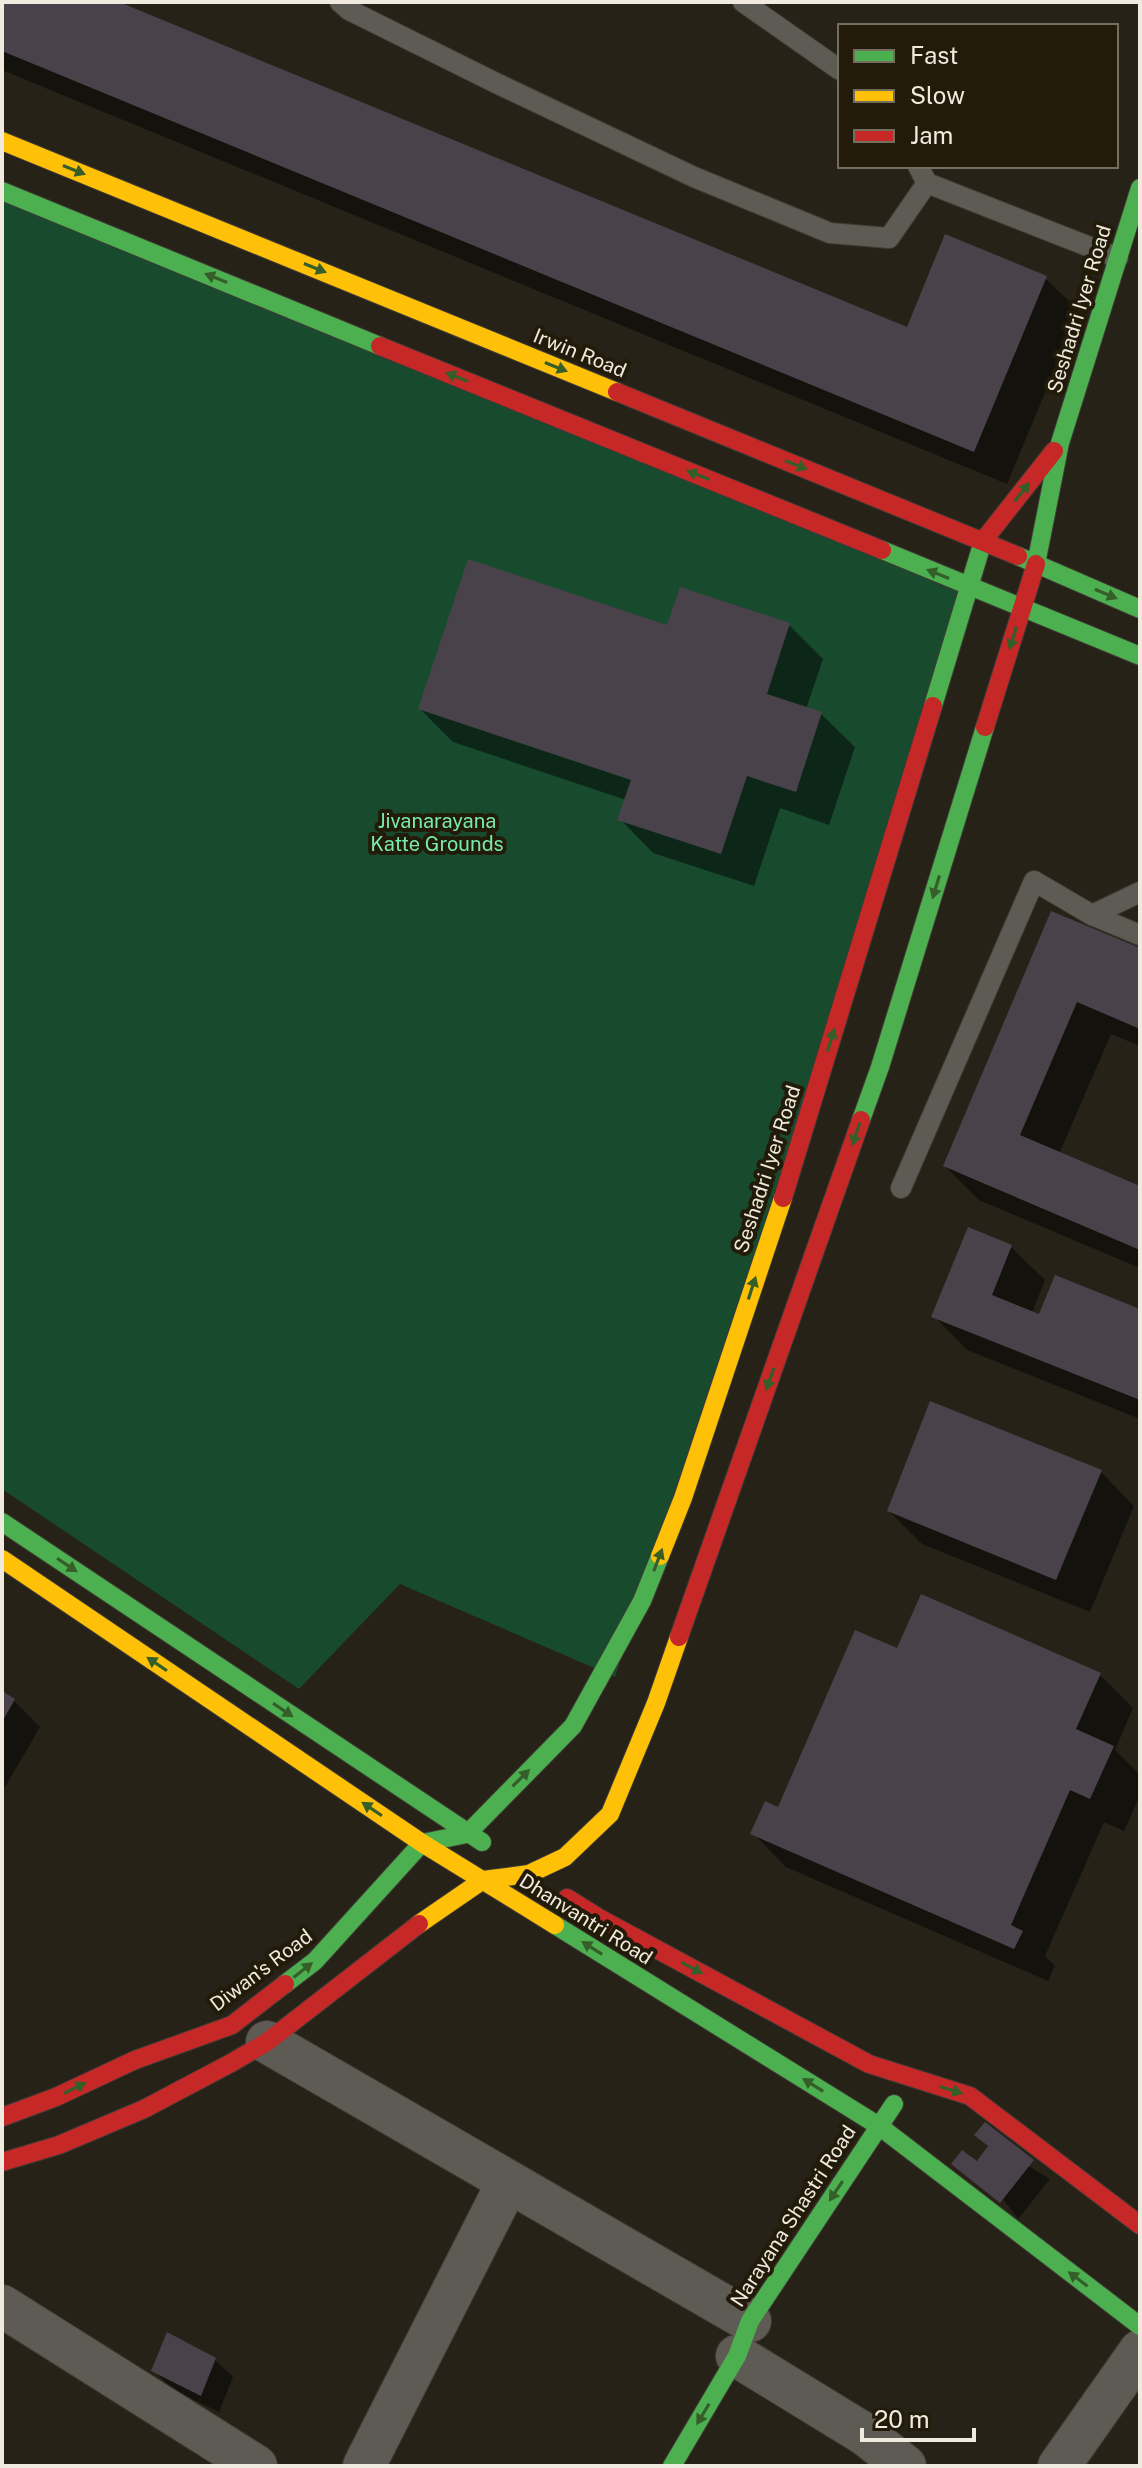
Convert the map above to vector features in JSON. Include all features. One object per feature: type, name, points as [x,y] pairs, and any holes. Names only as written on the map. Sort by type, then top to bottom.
[{"type":"street","name":"Irwin Road","points":[[2,141],[983,541],[1140,609]]},
{"type":"street","name":"Seshadri Iyer Road","points":[[483,1880],[529,1874],[565,1857],[610,1814],[656,1703],[880,1067],[1036,564],[1060,443],[1140,188]]},
{"type":"street","points":[[2,191],[1140,656]]},
{"type":"street","name":"Seshadri Iyer Road","points":[[467,1834],[573,1726],[642,1601],[683,1498],[788,1182],[983,541],[1060,443]]},
{"type":"street","name":"Dhanvantri Road","points":[[2,1522],[467,1834],[599,1918],[869,2064],[970,2096],[1140,2225]]},
{"type":"street","name":"Dhanvantri Road","points":[[2,1559],[422,1843],[879,2126],[1140,2326]]},
{"type":"street","points":[[422,1843],[467,1834]]},
{"type":"street","name":"Diwan's Road","points":[[2,2117],[56,2097],[135,2060],[232,2025],[315,1961],[422,1843]]},
{"type":"street","points":[[2,2162],[59,2145],[144,2109],[267,2042],[425,1919],[483,1880]]},
{"type":"street","points":[[267,2042],[508,2182],[743,2338],[903,2465]]},
{"type":"street","name":"Narayana Shastri Road","points":[[672,2466],[743,2338],[911,2078]]},
{"type":"street","points":[[364,2466],[508,2182]]},
{"type":"street","points":[[2,2306],[256,2466]]},
{"type":"street","points":[[1059,2466],[1140,2351]]},
{"type":"lane","points":[[340,2],[349,10],[496,83],[694,177],[830,233],[889,238],[923,174],[1118,258]]},
{"type":"lane","points":[[743,2],[838,69]]},
{"type":"lane","points":[[901,1188],[1034,881],[1092,915],[1140,935]]},
{"type":"lane","points":[[1092,915],[1140,892]]},
{"type":"green space","name":"Jivanarayana Katte Grounds","points":[[2,190],[978,580],[615,1677],[400,1584],[299,1689],[2,1489]]},
{"type":"building","points":[[2,2],[119,2],[907,327],[945,234],[1047,276],[974,452],[2,51]]},
{"type":"building","points":[[468,559],[667,625],[680,587],[790,623],[767,694],[822,712],[796,792],[747,776],[721,854],[617,820],[631,780],[418,709]]},
{"type":"building","points":[[1051,911],[1140,948],[1140,1029],[1077,1002],[1020,1135],[1140,1186],[1140,1250],[943,1166]]},
{"type":"building","points":[[968,1227],[1012,1245],[992,1295],[1039,1314],[1055,1275],[1140,1309],[1140,1400],[931,1317]]},
{"type":"building","points":[[930,1401],[1102,1470],[1056,1580],[887,1511]]},
{"type":"building","points":[[921,1594],[1101,1673],[1076,1729],[1114,1746],[1090,1799],[1070,1790],[1011,1925],[1023,1931],[1014,1949],[750,1834],[765,1801],[778,1807],[855,1630],[897,1648]]},
{"type":"building","points":[[2,1691],[15,1699],[2,1722]]},
{"type":"building","points":[[985,2122],[1034,2160],[1000,2203],[951,2164],[962,2150],[977,2161],[988,2146],[974,2135]]},
{"type":"building","points":[[167,2332],[216,2358],[201,2396],[151,2371]]},
{"type":"traffic: fast","points":[[1036,564],[1060,443],[1140,188]]},
{"type":"traffic: fast","points":[[2,191],[380,346]]},
{"type":"traffic: fast","points":[[933,706],[983,541]]},
{"type":"traffic: fast","points":[[882,550],[1140,656]]},
{"type":"traffic: fast","points":[[1018,556],[1140,609]]},
{"type":"traffic: fast","points":[[861,1120],[985,727]]},
{"type":"traffic: fast","points":[[2,1522],[482,1842]]},
{"type":"traffic: fast","points":[[285,1984],[315,1961],[422,1843],[467,1834],[573,1726],[642,1601],[660,1556]]},
{"type":"traffic: fast","points":[[555,1925],[879,2126],[1140,2326]]},
{"type":"traffic: fast","points":[[672,2466],[737,2356],[750,2321],[894,2104]]},
{"type":"traffic: slow","points":[[2,141],[617,392]]},
{"type":"traffic: slow","points":[[660,1556],[683,1498],[783,1198]]},
{"type":"traffic: slow","points":[[2,1559],[422,1843],[555,1925]]},
{"type":"traffic: slow","points":[[419,1924],[483,1880],[529,1874],[565,1857],[610,1814],[656,1703],[679,1637]]},
{"type":"traffic: jam","points":[[380,346],[882,550]]},
{"type":"traffic: jam","points":[[617,392],[1018,556]]},
{"type":"traffic: jam","points":[[983,541],[1054,451]]},
{"type":"traffic: jam","points":[[985,727],[1036,564]]},
{"type":"traffic: jam","points":[[783,1198],[933,706]]},
{"type":"traffic: jam","points":[[679,1637],[861,1120]]},
{"type":"traffic: jam","points":[[567,1898],[869,2064],[970,2096],[1140,2225]]},
{"type":"traffic: jam","points":[[2,2162],[59,2145],[144,2109],[231,2063],[267,2042],[419,1924]]},
{"type":"traffic: jam","points":[[2,2117],[56,2097],[135,2060],[232,2025],[285,1984]]}]
